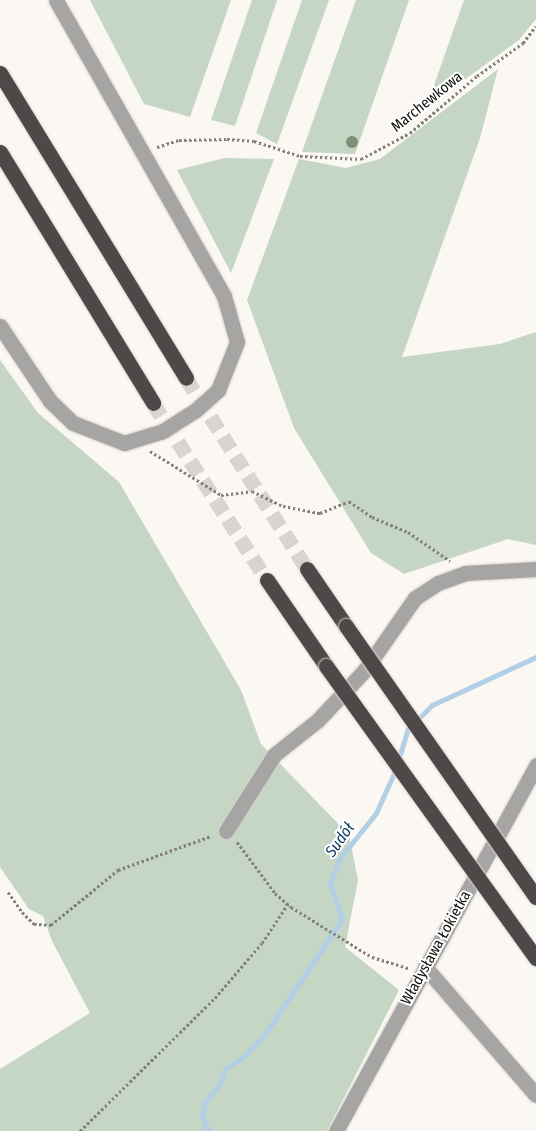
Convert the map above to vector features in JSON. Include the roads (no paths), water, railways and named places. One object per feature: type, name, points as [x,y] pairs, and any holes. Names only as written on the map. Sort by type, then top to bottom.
[{"type":"highway","points":[[0,73],[186,378]]},
{"type":"highway","points":[[0,152],[154,403]]},
{"type":"highway","points":[[307,569],[536,897]]},
{"type":"highway","points":[[267,580],[326,666],[536,958]]},
{"type":"street","points":[[0,326],[50,401],[73,423],[124,443],[161,432],[196,410],[218,390],[230,368],[237,342],[224,296],[140,152],[56,0]]},
{"type":"street","points":[[226,831],[274,755],[318,720],[364,671],[416,598],[438,583],[465,573],[536,569]]},
{"type":"street","name":"Władysława Łokietka","points":[[336,1131],[535,770]]},
{"type":"street","points":[[424,970],[536,1095]]},
{"type":"waterway","name":"Sudół","points":[[398,761],[408,729],[432,705],[536,657]]},
{"type":"waterway","name":"Sudół","points":[[209,1131],[202,1117],[205,1102],[219,1085],[225,1069],[242,1058],[263,1037],[342,919],[330,884],[340,858],[376,813],[396,769]]},
{"type":"tunnel","points":[[186,378],[307,569]]},
{"type":"tunnel","points":[[153,403],[267,580]]}]
